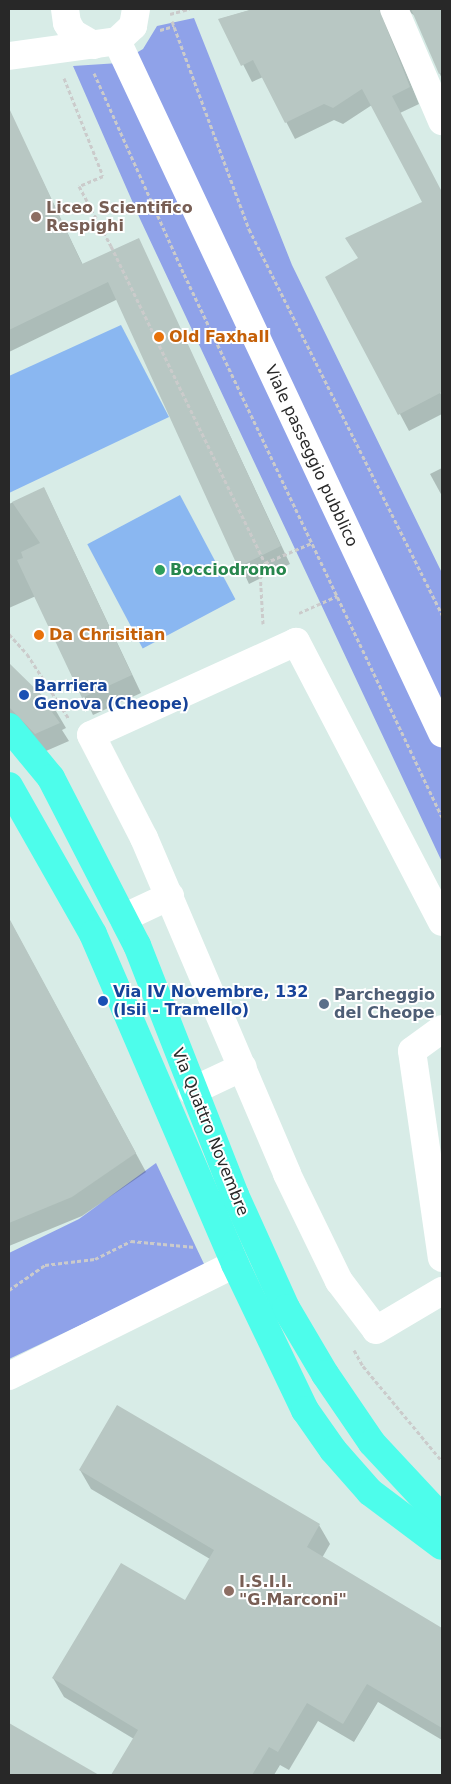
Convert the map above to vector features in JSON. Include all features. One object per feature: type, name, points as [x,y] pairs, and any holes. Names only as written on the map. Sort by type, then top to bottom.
[{"type":"main road","name":"Via Quattro Novembre","points":[[9,727],[52,778],[137,945],[192,1091],[250,1231],[286,1308],[325,1374],[372,1444],[442,1518]]},
{"type":"main road","name":"Via Quattro Novembre","points":[[16,797],[93,934],[235,1264],[305,1410],[332,1450],[370,1492],[442,1546]]},
{"type":"main road","points":[[16,797],[60,832],[103,907],[123,918]]},
{"type":"main road","points":[[192,1091],[187,1116],[210,1173],[209,1201]]},
{"type":"main road","points":[[235,1264],[257,1278],[294,1352],[322,1398],[340,1420],[372,1444]]},
{"type":"street","points":[[64,9],[67,23],[73,33],[101,51]]},
{"type":"street","points":[[394,9],[442,121]]},
{"type":"street","points":[[9,56],[101,51],[126,35],[138,11]]},
{"type":"street","name":"Viale passeggio pubblico","points":[[101,51],[442,734]]},
{"type":"street","points":[[442,922],[296,642],[91,735],[170,896],[313,1231],[339,1281],[376,1330],[442,1291]]},
{"type":"street","points":[[123,918],[170,896]]},
{"type":"street","points":[[442,1029],[412,1051],[442,1258]]},
{"type":"street","points":[[192,1091],[243,1067]]},
{"type":"street","points":[[9,1376],[235,1264]]},
{"type":"path","points":[[170,14],[189,9]]},
{"type":"path","points":[[172,21],[249,229],[442,615]]},
{"type":"path","points":[[158,31],[174,26]]},
{"type":"path","points":[[101,51],[184,274],[442,817]]},
{"type":"path","points":[[71,75],[64,78],[103,176],[79,186],[111,246],[265,563]]},
{"type":"path","points":[[264,628],[260,571],[265,563],[312,542]]},
{"type":"path","points":[[437,605],[442,603]]},
{"type":"path","points":[[9,1290],[45,1264],[95,1259],[131,1242],[197,1247]]},
{"type":"shaded area","points":[[194,18],[292,265],[442,573],[442,862],[140,219],[73,66],[119,63],[143,49],[157,26]]},
{"type":"shaded area","points":[[121,325],[169,417],[9,493],[9,376]]},
{"type":"shaded area","name":"Bocciodromo","points":[[180,495],[235,599],[143,648],[87,544]]},
{"type":"shaded area","points":[[156,1163],[205,1266],[9,1359],[9,1253],[79,1219]]},
{"type":"building","points":[[253,9],[379,9],[410,87],[392,96],[442,192],[442,392],[398,415],[325,277],[358,258],[345,238],[422,202],[362,89],[333,108],[324,104],[285,123],[253,60],[241,66],[218,19]]},
{"type":"building","points":[[411,9],[442,9],[442,72],[439,74]]},
{"type":"building","name":"Old Faxhall","points":[[9,108],[82,264],[139,238],[281,546],[238,567],[108,282],[9,330]]},
{"type":"building","points":[[44,487],[132,675],[82,698],[17,560],[23,558],[21,552],[40,543],[12,502]]},
{"type":"building","name":"Barriera Genova (Cheope)","points":[[9,663],[57,710],[52,712],[60,723],[35,734],[9,707]]},
{"type":"building","points":[[9,918],[136,1153],[72,1197],[9,1223]]},
{"type":"building","name":"I.S.I.I. \"G.Marconi\"","points":[[117,1405],[320,1524],[307,1547],[442,1628],[442,1728],[367,1684],[343,1724],[307,1703],[278,1752],[269,1747],[252,1775],[111,1775],[138,1730],[52,1678],[121,1563],[185,1600],[214,1550],[79,1470]]},
{"type":"building","points":[[9,1723],[99,1775],[9,1775]]},
{"type":"place","name":"Liceo Scientifico Respighi","points":[[36,217]]},
{"type":"place","name":"Old Faxhall","points":[[159,337]]},
{"type":"place","name":"Bocciodromo","points":[[160,570]]},
{"type":"place","name":"Da Chrisitian","points":[[39,635]]},
{"type":"place","name":"Barriera Genova (Cheope)","points":[[24,695]]},
{"type":"place","name":"Via IV Novembre, 132 (Isii - Tramello)","points":[[103,1001]]},
{"type":"place","name":"Parcheggio del Cheope","points":[[324,1004]]},
{"type":"place","name":"I.S.I.I. \"G.Marconi\"","points":[[229,1591]]}]
